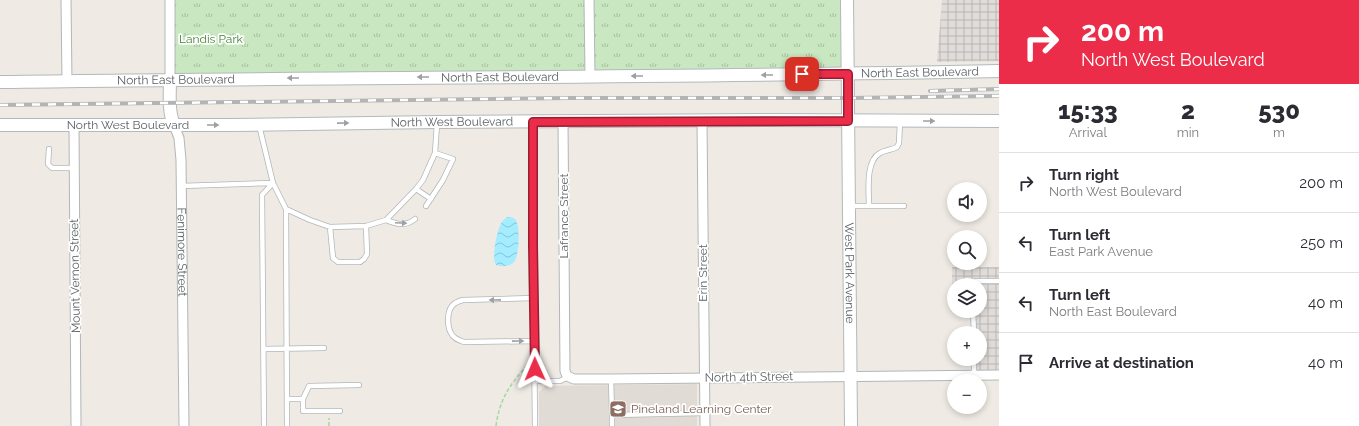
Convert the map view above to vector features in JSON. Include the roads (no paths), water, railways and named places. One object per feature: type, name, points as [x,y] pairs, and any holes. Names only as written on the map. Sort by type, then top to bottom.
[{"type":"main road","name":"West Park Avenue","points":[[847,0],[851,426]]},
{"type":"main road","name":"North East Boulevard","points":[[0,82],[170,79],[848,74],[999,71]]},
{"type":"main road","name":"Fenimore Street","points":[[170,79],[170,110],[171,119],[174,125]]},
{"type":"main road","name":"North West Boulevard","points":[[0,125],[174,125],[563,121],[999,121]]},
{"type":"street","points":[[66,0],[67,81]]},
{"type":"street","points":[[170,0],[170,79]]},
{"type":"street","points":[[589,0],[590,76]]},
{"type":"street","name":"Lafrance Street","points":[[563,121],[565,371],[568,377]]},
{"type":"street","name":"Erin Street","points":[[702,121],[705,426]]},
{"type":"street","name":"Mount Vernon Street","points":[[74,125],[76,426]]},
{"type":"street","name":"Fenimore Street","points":[[174,125],[177,131],[180,146],[184,426]]},
{"type":"street","name":"North 4th Street","points":[[987,374],[999,374]]},
{"type":"street","name":"North 4th Street","points":[[568,377],[574,379],[611,379],[947,375]]},
{"type":"lane","points":[[869,206],[869,179],[874,156],[897,147],[899,143],[900,121]]},
{"type":"lane","points":[[286,209],[330,227],[366,226],[386,220],[423,180],[435,153],[437,122]]},
{"type":"lane","points":[[533,122],[535,426]]},
{"type":"lane","points":[[259,124],[273,182],[286,209],[287,426]]},
{"type":"lane","points":[[48,149],[48,164],[52,168],[74,168]]},
{"type":"lane","points":[[426,206],[443,180],[453,159],[435,153]]},
{"type":"lane","points":[[181,186],[273,182]]},
{"type":"lane","points":[[264,426],[262,195],[273,182]]},
{"type":"lane","points":[[416,189],[431,199]]},
{"type":"lane","points":[[849,206],[904,206]]},
{"type":"lane","points":[[386,220],[400,225],[410,223],[415,219]]},
{"type":"lane","points":[[330,227],[333,258],[338,262],[360,262],[364,260],[367,254],[366,226]]},
{"type":"lane","points":[[987,281],[999,281]]},
{"type":"lane","points":[[534,298],[463,300],[456,302],[451,307],[448,324],[451,334],[457,340],[464,342],[535,341]]},
{"type":"lane","points":[[264,349],[324,348]]},
{"type":"lane","points":[[535,381],[560,381],[568,377]]},
{"type":"lane","points":[[611,379],[612,426]]},
{"type":"lane","points":[[340,411],[303,411],[303,399],[309,386],[359,385]]},
{"type":"lane","points":[[287,399],[303,399]]},
{"type":"lane","points":[[612,415],[705,413]]},
{"type":"water","points":[[507,217],[514,218],[517,223],[519,234],[518,248],[514,262],[508,266],[501,266],[496,265],[494,250],[500,226]]},
{"type":"railway","points":[[930,91],[999,89]]},
{"type":"railway","points":[[0,105],[569,98],[848,98],[999,96]]},
{"type":"place","name":"Pineland Learning Center","points":[[618,409]]},
{"type":"park label","name":"Landis Park","points":[[211,39]]}]
